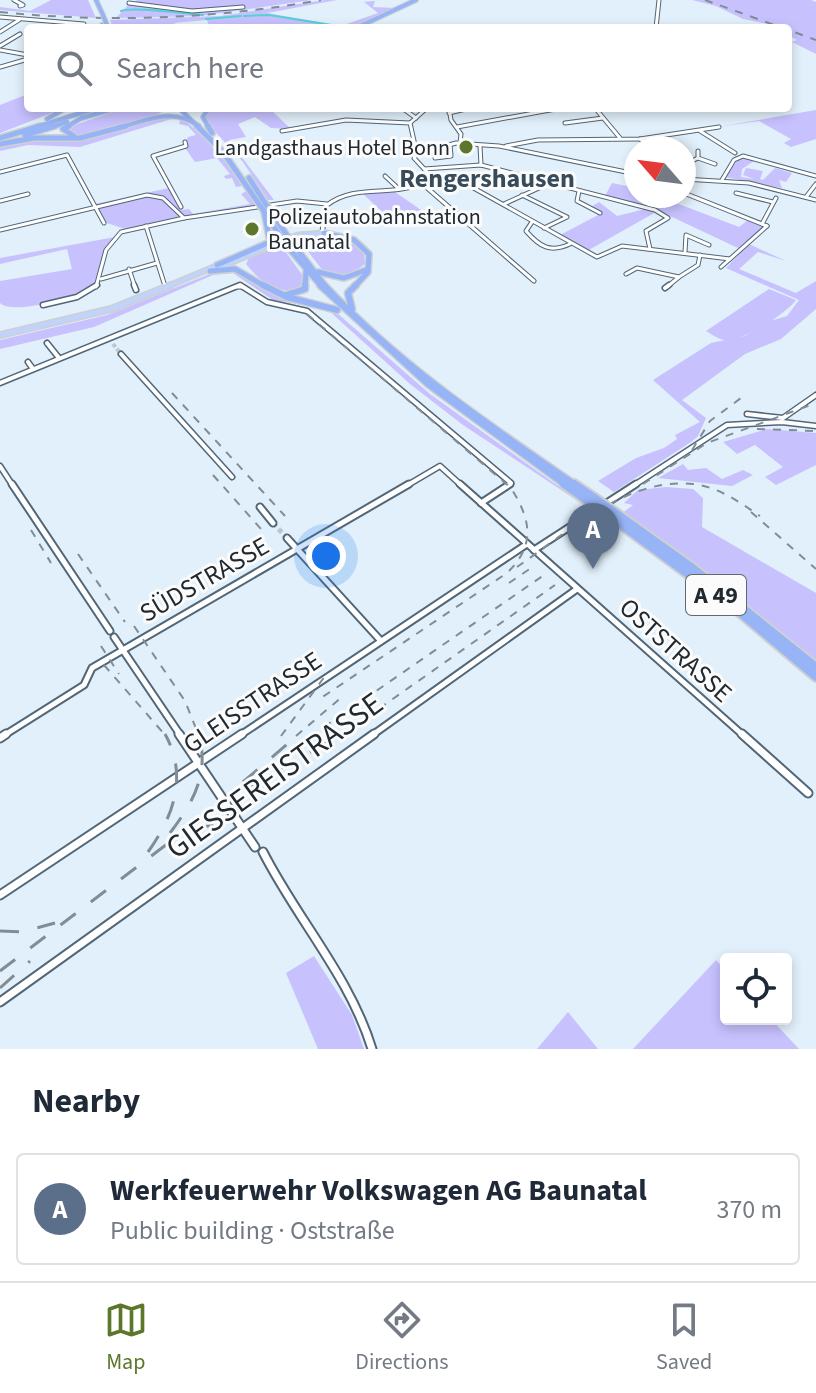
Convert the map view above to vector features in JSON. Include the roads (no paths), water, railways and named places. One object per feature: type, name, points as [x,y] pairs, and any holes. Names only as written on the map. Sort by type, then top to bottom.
[{"type":"highway","points":[[94,0],[104,24]]},
{"type":"highway","points":[[365,24],[419,0]]},
{"type":"highway","points":[[371,24],[419,0]]},
{"type":"highway","points":[[0,140],[59,112]]},
{"type":"highway","points":[[38,123],[75,112]]},
{"type":"highway","points":[[0,140],[85,112]]},
{"type":"highway","points":[[0,140],[94,112]]},
{"type":"highway","points":[[0,140],[101,112]]},
{"type":"highway","points":[[83,117],[67,124],[64,132],[85,136],[162,112]]},
{"type":"highway","name":"A 49","points":[[183,112],[231,162],[262,203]]},
{"type":"highway","name":"A 49","points":[[189,112],[212,133],[305,269],[356,321],[447,395],[614,516],[706,578],[816,667]]},
{"type":"highway","points":[[206,112],[203,117],[212,133]]},
{"type":"highway","points":[[0,140],[80,138],[170,114],[188,118],[199,126]]},
{"type":"highway","points":[[217,265],[270,242],[267,211]]},
{"type":"highway","points":[[323,229],[342,236]]},
{"type":"highway","points":[[323,229],[364,246],[370,257],[370,266],[347,295],[356,321]]},
{"type":"highway","name":"A 49","points":[[290,245],[356,321]]},
{"type":"highway","points":[[248,256],[244,262],[250,273]]},
{"type":"highway","points":[[232,261],[279,293],[320,301],[356,321]]},
{"type":"highway","points":[[305,261],[321,274],[339,278],[358,275],[370,266]]},
{"type":"highway","points":[[210,271],[240,269]]},
{"type":"highway","points":[[279,293],[292,294],[305,289],[305,269]]},
{"type":"highway","name":"A 49","points":[[614,516],[738,611],[816,677]]},
{"type":"main road","points":[[0,336],[112,312],[232,261],[323,229]]},
{"type":"main road","points":[[0,336],[103,311],[217,265],[323,229]]},
{"type":"street","points":[[14,0],[23,5],[20,6]]},
{"type":"street","points":[[656,24],[659,0]]},
{"type":"street","points":[[129,2],[192,11],[243,7]]},
{"type":"street","points":[[0,17],[72,24]]},
{"type":"street","points":[[0,32],[21,19]]},
{"type":"street","points":[[0,48],[20,34]]},
{"type":"street","points":[[0,48],[24,56]]},
{"type":"street","points":[[19,54],[24,51]]},
{"type":"street","points":[[0,67],[6,68],[24,59]]},
{"type":"street","points":[[408,112],[416,118]]},
{"type":"street","points":[[282,131],[346,120],[410,123],[423,112]]},
{"type":"street","points":[[450,112],[461,134],[460,143]]},
{"type":"street","points":[[457,127],[539,112]]},
{"type":"street","points":[[598,112],[620,139]]},
{"type":"street","points":[[565,123],[603,118]]},
{"type":"street","points":[[410,123],[417,154],[414,158],[428,178],[424,186]]},
{"type":"street","points":[[660,136],[719,127]]},
{"type":"street","points":[[699,130],[735,153]]},
{"type":"street","points":[[505,147],[539,140],[624,139]]},
{"type":"street","points":[[539,140],[548,158]]},
{"type":"street","points":[[153,156],[186,146],[185,142]]},
{"type":"street","points":[[417,154],[460,143],[505,147],[624,172]]},
{"type":"street","points":[[435,158],[451,156],[450,145]]},
{"type":"street","points":[[480,146],[481,165]]},
{"type":"street","points":[[149,150],[181,207]]},
{"type":"street","points":[[431,150],[439,167]]},
{"type":"street","points":[[698,151],[698,158],[715,164]]},
{"type":"street","points":[[0,172],[67,155],[104,223]]},
{"type":"street","points":[[722,180],[734,160],[741,156],[816,176]]},
{"type":"street","points":[[424,169],[481,165],[655,210],[668,218],[646,231],[650,249]]},
{"type":"street","points":[[385,176],[399,189]]},
{"type":"street","points":[[696,180],[722,180],[816,200]]},
{"type":"street","points":[[806,197],[816,184]]},
{"type":"street","points":[[424,186],[534,281]]},
{"type":"street","points":[[43,305],[85,295],[97,286],[106,250],[120,233],[184,218],[297,201],[327,204],[347,193],[424,186],[470,186],[597,257],[617,247],[631,247],[730,259]]},
{"type":"street","points":[[503,204],[539,188]]},
{"type":"street","points":[[579,191],[577,201],[600,213]]},
{"type":"street","points":[[163,198],[174,193]]},
{"type":"street","points":[[721,267],[765,225],[774,200],[736,193]]},
{"type":"street","points":[[0,201],[28,194]]},
{"type":"street","points":[[0,230],[147,195],[163,198],[184,218]]},
{"type":"street","points":[[522,195],[567,217],[544,228]]},
{"type":"street","points":[[696,198],[765,225]]},
{"type":"street","points":[[323,229],[327,204]]},
{"type":"street","points":[[533,222],[526,231],[537,244],[555,251]]},
{"type":"street","points":[[146,226],[164,283]]},
{"type":"street","points":[[685,253],[686,235],[709,245]]},
{"type":"street","points":[[548,255],[570,243]]},
{"type":"street","points":[[665,288],[698,265],[700,255]]},
{"type":"street","points":[[101,279],[157,263]]},
{"type":"street","points":[[626,274],[637,268],[679,277]]},
{"type":"street","points":[[129,269],[136,290]]},
{"type":"street","points":[[0,383],[237,284],[267,302],[307,311],[511,483],[481,503]]},
{"type":"street","points":[[107,338],[113,344]]},
{"type":"street","points":[[47,343],[59,358]]},
{"type":"street","points":[[121,354],[232,477]]},
{"type":"street","points":[[28,362],[33,369]]},
{"type":"street","points":[[747,414],[783,418],[816,395]]},
{"type":"street","points":[[534,550],[727,425],[782,422],[816,426]]},
{"type":"street","points":[[0,466],[349,991],[372,1049]]},
{"type":"street","name":"OSTSTRASSE","points":[[440,466],[808,793]]},
{"type":"street","name":"SÜDSTRASSE","points":[[0,738],[84,685],[92,668],[440,466]]},
{"type":"street","points":[[260,507],[273,523]]},
{"type":"street","points":[[287,538],[381,641]]},
{"type":"street","name":"GLEISSTRASSE","points":[[0,895],[527,544]]},
{"type":"street","name":"GIESSEREISTRASSE","points":[[0,1002],[577,589]]},
{"type":"waterway","points":[[121,11],[203,15]]},
{"type":"waterway","points":[[244,16],[269,15],[325,24]]},
{"type":"waterway","points":[[206,19],[241,16]]},
{"type":"tunnel","points":[[113,344],[121,354]]},
{"type":"tunnel","points":[[273,523],[287,538]]},
{"type":"railway","points":[[0,12],[81,17],[161,17],[241,11],[321,0]]},
{"type":"railway","points":[[705,0],[772,24]]},
{"type":"railway","points":[[792,31],[816,40]]},
{"type":"railway","points":[[307,314],[511,488],[523,511],[527,532],[523,552],[507,573],[321,698]]},
{"type":"railway","points":[[172,393],[285,516]]},
{"type":"railway","points":[[692,450],[710,421],[745,395]]},
{"type":"railway","points":[[643,484],[707,443],[816,403]]},
{"type":"railway","points":[[757,429],[816,431]]},
{"type":"railway","points":[[213,475],[261,529]]},
{"type":"railway","points":[[517,567],[599,510],[645,489],[669,484],[711,488],[760,516]]},
{"type":"railway","points":[[751,512],[816,569]]},
{"type":"railway","points":[[31,530],[51,563]]},
{"type":"railway","points":[[78,554],[125,622]]},
{"type":"railway","points":[[509,583],[534,566]]},
{"type":"railway","points":[[311,736],[544,575]]},
{"type":"railway","points":[[342,734],[555,585]]},
{"type":"railway","points":[[134,626],[185,701],[199,736]]},
{"type":"railway","points":[[101,646],[119,674]]},
{"type":"railway","points":[[104,665],[166,736]]},
{"type":"railway","points":[[281,736],[328,672]]},
{"type":"railway","points":[[296,736],[343,696]]},
{"type":"railway","points":[[170,833],[186,810],[201,775],[199,734]]},
{"type":"railway","points":[[243,782],[299,734]]},
{"type":"railway","points":[[297,746],[314,734]]},
{"type":"railway","points":[[0,971],[204,816],[244,789],[342,734]]},
{"type":"railway","points":[[148,852],[165,824],[175,795],[176,765],[166,736]]},
{"type":"railway","points":[[195,830],[224,821]]},
{"type":"railway","points":[[0,931],[22,932],[55,923]]},
{"type":"railway","points":[[0,988],[30,961]]},
{"type":"place","name":"Landgasthaus Hotel Bonn","points":[[466,147]]},
{"type":"place","name":"Polizeiautobahnstation Baunatal","points":[[252,229]]},
{"type":"place","name":"Werkfeuerwehr Volkswagen AG Baunatal","points":[[593,569]]},
{"type":"district","name":"Rengershausen","points":[[487,178]]}]
